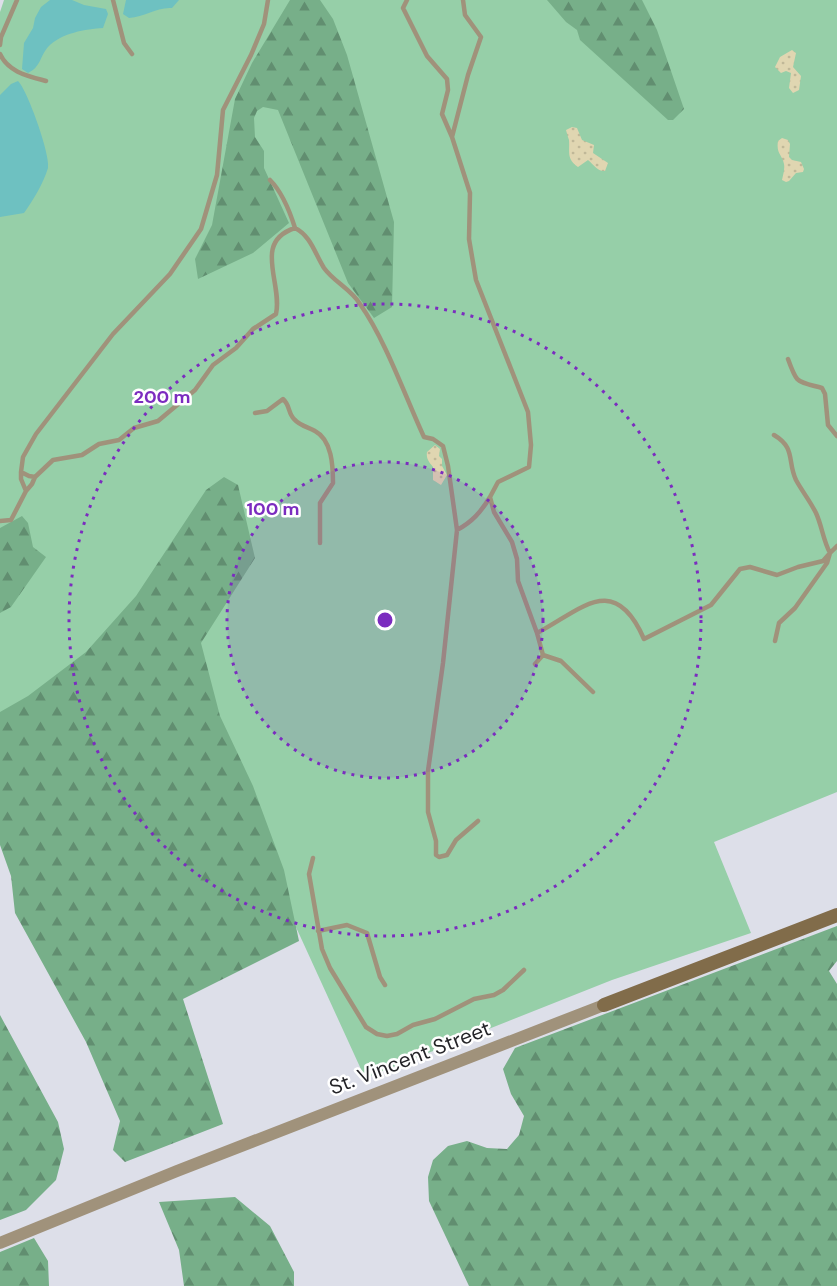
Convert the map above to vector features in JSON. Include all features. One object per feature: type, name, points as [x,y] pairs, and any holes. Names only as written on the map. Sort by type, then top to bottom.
[{"type":"main road","name":"St. Vincent Street","points":[[604,1005],[837,915]]},
{"type":"street","name":"St. Vincent Street","points":[[0,1243],[177,1171],[604,1005]]},
{"type":"lane","points":[[0,45],[17,0]]},
{"type":"lane","points":[[113,0],[124,43],[132,54]]},
{"type":"lane","points":[[26,491],[21,479],[23,457],[36,434],[113,334],[170,274],[201,229],[218,175],[223,110],[264,24],[268,0]]},
{"type":"lane","points":[[407,0],[403,8],[415,33],[427,56],[447,79],[448,90],[442,114],[470,193],[469,239],[476,280],[528,412],[531,445],[529,467],[498,482],[481,512],[457,530]]},
{"type":"lane","points":[[452,137],[468,75],[481,37],[465,15],[463,0]]},
{"type":"lane","points":[[0,54],[3,62],[17,72],[46,81]]},
{"type":"lane","points":[[270,180],[275,185],[295,228],[302,231],[309,240],[325,270],[351,291],[361,304],[377,333],[424,437],[433,439],[443,446],[457,530],[443,663],[428,771],[428,812],[436,841],[436,855],[439,857],[447,855],[456,840],[478,821]]},
{"type":"lane","points":[[0,521],[11,520],[35,477],[53,460],[82,455],[99,444],[119,440],[134,428],[158,421],[195,390],[213,365],[236,348],[247,334],[272,318],[276,314],[278,300],[272,250],[274,242],[295,228]]},
{"type":"lane","points":[[788,359],[795,379],[822,388],[825,394],[828,425],[837,436]]},
{"type":"lane","points":[[255,413],[267,411],[283,399],[288,403],[291,417],[323,436],[328,446],[333,483],[320,503],[320,543]]},
{"type":"lane","points":[[774,435],[783,440],[790,450],[796,479],[821,525],[830,553],[827,563],[795,608],[779,623],[775,642]]},
{"type":"lane","points":[[21,471],[35,477]]},
{"type":"lane","points":[[490,497],[494,512],[512,542],[517,559],[518,581],[543,655]]},
{"type":"lane","points":[[537,633],[585,604],[598,601],[613,602],[634,618],[644,639],[711,605],[740,569],[750,567],[777,575],[823,561],[837,546]]},
{"type":"lane","points":[[535,664],[543,655]]},
{"type":"lane","points":[[543,655],[561,661],[593,692]]},
{"type":"lane","points":[[313,858],[309,874],[322,950],[330,968],[366,1027],[377,1034],[387,1036],[435,1019],[474,999],[494,995],[525,970]]},
{"type":"lane","points":[[318,931],[346,926],[367,933],[385,985]]},
{"type":"green space","points":[[4,0],[837,0],[837,792],[714,842],[751,933],[612,980],[365,1078],[172,656],[0,741],[0,12]]},
{"type":"green space","points":[[290,0],[320,0],[333,19],[347,55],[394,222],[392,307],[374,318],[348,283],[278,110],[263,107],[257,111],[254,118],[255,137],[264,151],[264,168],[289,223],[253,253],[198,279],[195,259],[212,225],[235,99],[252,63]]},
{"type":"green space","points":[[547,0],[642,0],[657,30],[684,109],[673,120],[668,120],[580,40],[577,30],[566,22]]},
{"type":"green space","points":[[224,477],[238,485],[255,558],[201,643],[220,716],[253,786],[284,870],[299,941],[183,999],[223,1124],[125,1162],[113,1150],[120,1121],[86,1042],[15,913],[11,876],[0,845],[0,712],[28,696],[86,652],[136,596],[206,490]]},
{"type":"green space","points":[[22,516],[28,523],[33,547],[46,557],[11,607],[0,613],[0,528]]},
{"type":"green space","points":[[837,926],[837,961],[829,971],[837,984],[837,1286],[469,1286],[429,1201],[428,1177],[433,1160],[448,1146],[467,1141],[487,1148],[507,1149],[519,1135],[524,1116],[511,1094],[503,1069],[515,1048]]},
{"type":"green space","points":[[0,1015],[58,1122],[64,1149],[56,1180],[26,1210],[0,1220]]},
{"type":"green space","points":[[235,1197],[270,1226],[294,1272],[294,1286],[184,1286],[179,1250],[159,1202]]},
{"type":"green space","points":[[34,1238],[48,1261],[49,1286],[0,1286],[0,1252]]},
{"type":"sand","points":[[792,50],[796,53],[793,67],[801,76],[799,90],[793,93],[789,88],[791,73],[786,71],[781,73],[775,67],[780,57]]},
{"type":"sand","points":[[572,127],[577,128],[582,140],[594,145],[593,153],[608,163],[605,171],[598,169],[588,160],[578,167],[572,161],[569,155],[566,130]]},
{"type":"sand","points":[[782,138],[788,140],[790,144],[789,157],[801,162],[804,169],[803,172],[796,173],[786,182],[782,180],[784,164],[778,149],[778,141]]},
{"type":"sand","points":[[435,445],[440,449],[439,456],[447,475],[441,485],[433,480],[433,467],[427,457],[427,452]]},
{"type":"water","points":[[50,0],[72,0],[106,9],[108,14],[103,28],[74,33],[53,42],[45,50],[38,65],[28,73],[22,69],[24,43],[41,7]]},
{"type":"water","points":[[126,0],[179,0],[172,8],[129,18],[123,14]]},
{"type":"water","points":[[18,81],[38,123],[46,150],[48,168],[44,180],[24,213],[0,217],[0,95],[11,84]]}]
